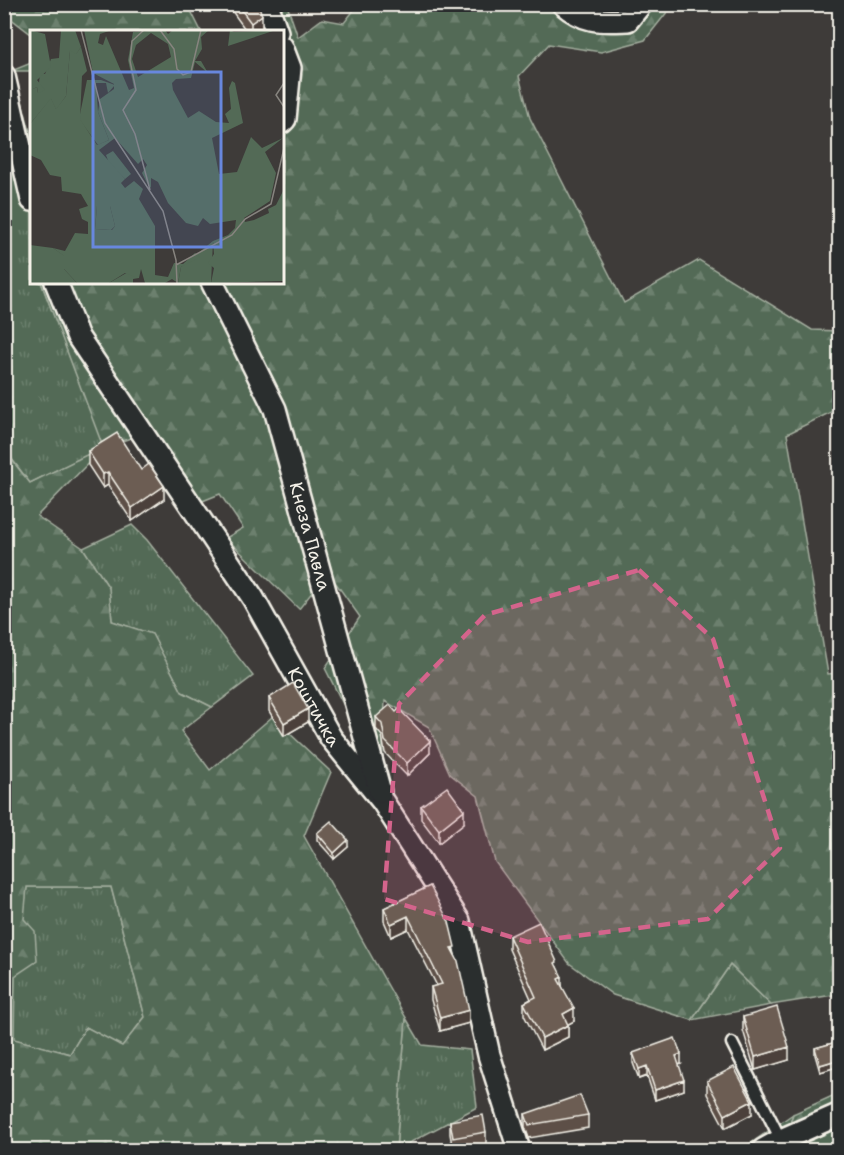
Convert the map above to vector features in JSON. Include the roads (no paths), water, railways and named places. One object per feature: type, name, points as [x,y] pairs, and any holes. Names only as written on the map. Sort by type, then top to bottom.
[{"type":"street","points":[[267,4],[276,30]]},
{"type":"street","points":[[563,4],[580,17],[597,21],[628,20],[641,4]]},
{"type":"street","points":[[284,52],[290,68],[284,120]]},
{"type":"street","points":[[4,76],[30,191]]},
{"type":"street","name":"Коштичка","points":[[57,284],[78,337],[253,598],[331,738],[383,802],[459,921],[489,1055],[519,1150]]},
{"type":"street","name":"Кнеза Павла","points":[[213,284],[275,409],[383,802]]},
{"type":"street","points":[[763,1150],[840,1114]]},
{"type":"lane","points":[[732,1042],[781,1140]]}]
